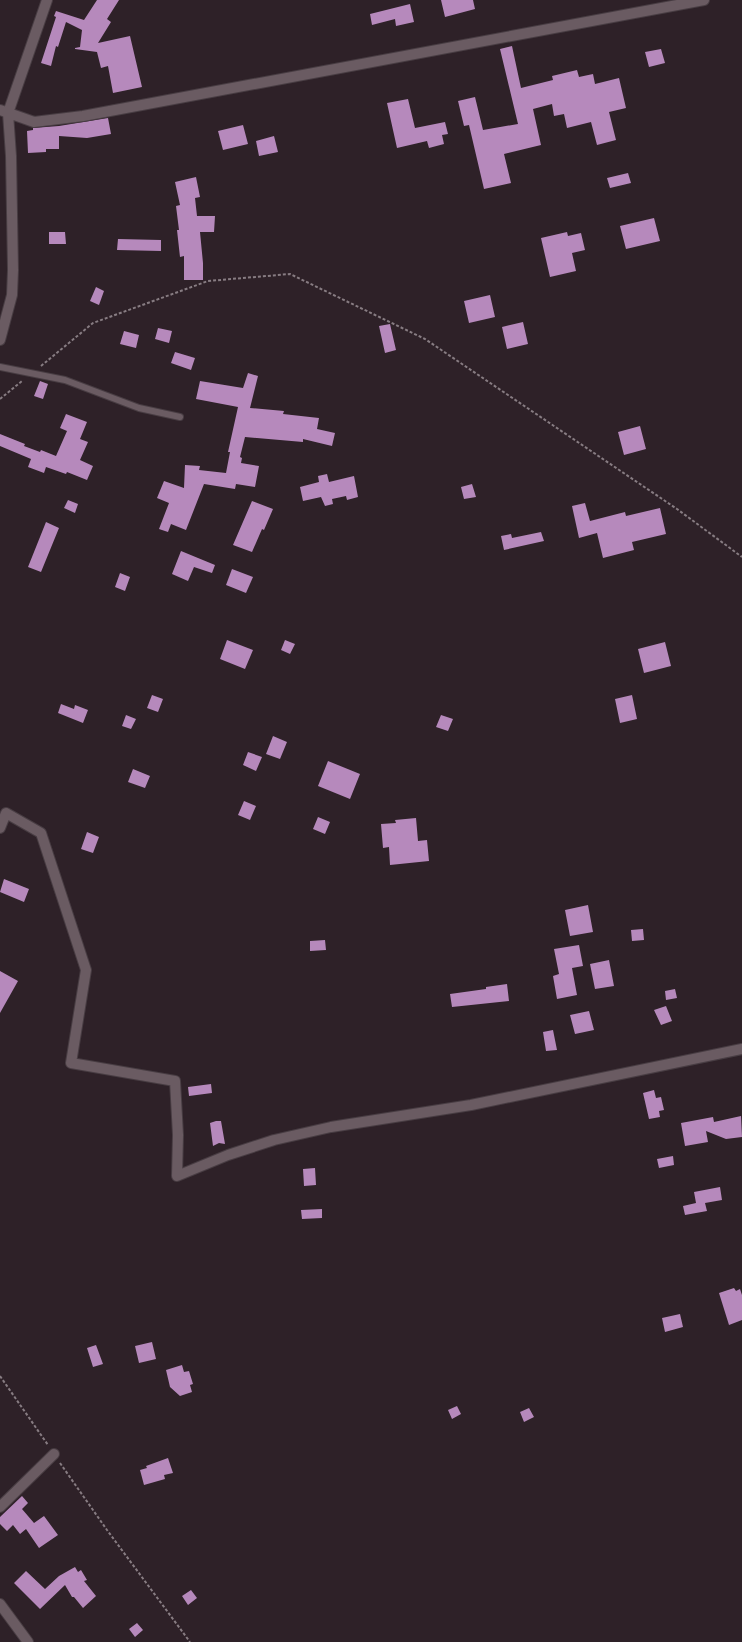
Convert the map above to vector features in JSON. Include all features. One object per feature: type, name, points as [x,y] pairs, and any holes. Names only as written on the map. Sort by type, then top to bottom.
[{"type":"street","points":[[0,340],[12,294],[13,270],[11,156],[4,112],[47,0]]},
{"type":"street","points":[[4,112],[34,122],[83,116],[704,0]]},
{"type":"street","points":[[0,828],[6,813],[41,833],[86,970],[71,1063],[175,1081],[177,1176],[228,1155],[268,1142],[331,1127],[472,1105],[742,1049]]},
{"type":"street","points":[[0,1507],[54,1454]]},
{"type":"street","points":[[0,1604],[28,1642]]},
{"type":"lane","points":[[0,367],[65,380],[138,408],[180,417]]},
{"type":"path","points":[[35,370],[94,323],[208,281],[290,274],[425,338],[677,509],[742,557]]},
{"type":"path","points":[[0,399],[23,380]]},
{"type":"path","points":[[0,1376],[107,1530],[190,1642]]},
{"type":"building","points":[[97,0],[119,0],[107,19],[111,22],[98,43],[130,36],[142,87],[113,93],[108,66],[101,68],[97,52],[75,49],[80,47],[82,30],[66,22],[58,47],[56,46],[51,66],[41,63],[56,17],[54,16],[56,11],[84,20]]},
{"type":"building","points":[[441,0],[473,0],[475,9],[445,17]]},
{"type":"building","points":[[410,4],[414,22],[396,26],[395,19],[372,25],[370,14]]},
{"type":"building","points":[[512,46],[521,88],[553,80],[552,76],[577,70],[579,77],[593,74],[595,84],[619,78],[626,108],[609,112],[616,140],[597,145],[591,122],[567,128],[564,114],[554,116],[552,104],[533,109],[541,145],[504,154],[511,183],[484,189],[469,125],[464,126],[458,101],[475,97],[483,130],[518,124],[500,49]]},
{"type":"building","points":[[661,49],[665,63],[649,67],[645,52]]},
{"type":"building","points":[[408,99],[415,128],[445,122],[448,134],[442,135],[444,144],[429,148],[427,141],[397,148],[387,103]]},
{"type":"building","points":[[108,118],[111,134],[87,138],[59,136],[59,149],[46,149],[46,152],[28,153],[27,131],[33,130],[33,128],[59,126]]},
{"type":"building","points":[[243,125],[248,144],[223,150],[218,131]]},
{"type":"building","points":[[274,136],[278,152],[259,156],[256,141]]},
{"type":"building","points":[[628,173],[631,183],[610,188],[607,178]]},
{"type":"building","points":[[196,177],[200,197],[195,198],[197,216],[215,216],[214,232],[200,232],[203,280],[184,280],[184,256],[180,257],[177,230],[179,230],[176,206],[180,205],[175,182]]},
{"type":"building","points":[[654,218],[660,241],[626,249],[620,226]]},
{"type":"building","points":[[49,232],[65,232],[66,244],[49,244]]},
{"type":"building","points":[[567,232],[568,236],[581,233],[585,250],[572,253],[576,271],[550,277],[541,238]]},
{"type":"building","points":[[118,239],[161,240],[161,251],[117,250]]},
{"type":"building","points":[[96,287],[104,291],[99,305],[90,301]]},
{"type":"building","points":[[490,295],[495,317],[469,323],[464,301]]},
{"type":"building","points":[[523,322],[528,344],[507,349],[502,327]]},
{"type":"building","points":[[390,324],[396,350],[385,353],[379,326]]},
{"type":"building","points":[[158,328],[172,331],[169,343],[155,339]]},
{"type":"building","points":[[124,331],[139,335],[136,348],[120,344]]},
{"type":"building","points":[[175,352],[195,358],[191,370],[171,363]]},
{"type":"building","points":[[248,373],[258,376],[250,408],[284,411],[283,414],[319,418],[317,429],[335,433],[332,446],[303,439],[303,442],[245,437],[240,457],[242,458],[241,463],[259,466],[255,487],[236,484],[235,489],[204,484],[186,530],[171,524],[168,532],[159,529],[169,503],[157,498],[164,481],[184,488],[185,465],[200,466],[199,470],[226,473],[230,452],[228,452],[238,407],[196,399],[200,381],[243,388]]},
{"type":"building","points":[[40,381],[48,384],[43,399],[34,396]]},
{"type":"building","points":[[66,414],[87,422],[80,439],[88,442],[80,460],[93,466],[87,480],[67,472],[66,474],[46,467],[44,473],[28,467],[31,459],[0,446],[0,434],[25,444],[24,446],[40,452],[41,450],[56,456],[67,431],[60,428]]},
{"type":"building","points":[[640,426],[646,449],[624,455],[618,432]]},
{"type":"building","points":[[327,474],[329,482],[354,476],[358,497],[347,500],[346,496],[332,499],[333,504],[325,506],[321,497],[303,501],[300,487],[319,482],[318,476]]},
{"type":"building","points":[[472,484],[476,497],[464,499],[461,487]]},
{"type":"building","points":[[68,500],[78,504],[75,513],[64,508]]},
{"type":"building","points":[[252,501],[273,509],[252,552],[233,545]]},
{"type":"building","points":[[585,503],[590,521],[625,512],[626,516],[660,508],[666,534],[632,542],[634,550],[603,558],[597,533],[579,538],[572,506]]},
{"type":"building","points":[[46,522],[59,528],[41,572],[28,567]]},
{"type":"building","points":[[541,532],[544,541],[504,550],[501,536],[511,534],[512,538]]},
{"type":"building","points":[[181,551],[215,565],[212,573],[194,567],[188,581],[172,574]]},
{"type":"building","points":[[232,569],[253,577],[246,593],[226,585]]},
{"type":"building","points":[[120,573],[130,577],[125,591],[115,587]]},
{"type":"building","points":[[227,640],[253,650],[245,669],[220,659]]},
{"type":"building","points":[[285,640],[295,644],[290,654],[281,650]]},
{"type":"building","points":[[665,642],[671,666],[644,673],[638,649]]},
{"type":"building","points":[[152,695],[163,699],[158,712],[147,708]]},
{"type":"building","points":[[632,695],[637,719],[620,723],[615,699]]},
{"type":"building","points":[[61,704],[74,709],[75,705],[88,710],[83,723],[58,713]]},
{"type":"building","points":[[126,715],[136,719],[131,729],[122,726]]},
{"type":"building","points":[[441,715],[453,719],[448,731],[436,727]]},
{"type":"building","points":[[273,736],[287,742],[280,759],[266,754]]},
{"type":"building","points":[[248,752],[262,757],[256,771],[243,765]]},
{"type":"building","points":[[328,761],[360,774],[350,799],[318,786]]},
{"type":"building","points":[[133,769],[150,776],[145,788],[128,782]]},
{"type":"building","points":[[244,801],[256,806],[250,820],[238,815]]},
{"type":"building","points":[[318,817],[330,822],[325,834],[313,829]]},
{"type":"building","points":[[416,818],[418,841],[427,840],[429,861],[390,865],[389,847],[383,848],[381,824],[396,823],[395,820]]},
{"type":"building","points":[[87,832],[99,837],[93,853],[81,849]]},
{"type":"building","points":[[4,879],[29,889],[24,902],[0,892]]},
{"type":"building","points":[[588,905],[593,932],[570,936],[565,910]]},
{"type":"building","points":[[643,929],[644,940],[632,941],[631,930]]},
{"type":"building","points":[[325,940],[326,950],[310,951],[310,941]]},
{"type":"building","points":[[579,945],[583,966],[572,968],[577,995],[557,999],[553,976],[559,974],[554,949]]},
{"type":"building","points":[[609,960],[614,986],[595,989],[590,964]]},
{"type":"building","points":[[0,971],[18,981],[0,1013]]},
{"type":"building","points":[[507,984],[509,1001],[452,1007],[450,994],[486,989],[486,987]]},
{"type":"building","points":[[675,989],[677,998],[666,1000],[665,991]]},
{"type":"building","points":[[666,1006],[672,1021],[661,1025],[654,1010]]},
{"type":"building","points":[[589,1011],[594,1030],[575,1034],[570,1015]]},
{"type":"building","points":[[553,1030],[557,1050],[546,1051],[543,1032]]},
{"type":"building","points":[[211,1084],[212,1093],[189,1096],[188,1087]]},
{"type":"building","points":[[654,1090],[656,1098],[661,1097],[664,1110],[659,1111],[660,1117],[649,1119],[643,1093]]},
{"type":"building","points":[[741,1116],[742,1137],[726,1139],[706,1131],[708,1142],[685,1146],[681,1123],[713,1117],[714,1122]]},
{"type":"building","points":[[221,1121],[225,1144],[219,1143],[213,1146],[210,1123]]},
{"type":"building","points":[[673,1156],[674,1165],[659,1168],[657,1159]]},
{"type":"building","points":[[315,1168],[316,1185],[304,1186],[303,1169]]},
{"type":"building","points":[[720,1187],[722,1200],[705,1203],[707,1211],[685,1215],[683,1206],[696,1203],[694,1192]]},
{"type":"building","points":[[322,1209],[322,1218],[302,1219],[301,1210]]},
{"type":"building","points":[[734,1288],[736,1291],[740,1289],[742,1295],[742,1320],[729,1325],[719,1293]]},
{"type":"building","points":[[680,1314],[683,1327],[665,1332],[662,1318]]},
{"type":"building","points":[[152,1342],[156,1359],[139,1363],[135,1346]]},
{"type":"building","points":[[96,1345],[103,1364],[93,1367],[87,1348]]},
{"type":"building","points":[[182,1365],[184,1372],[189,1371],[193,1384],[190,1385],[192,1392],[180,1396],[170,1387],[166,1370]]},
{"type":"building","points":[[457,1406],[461,1414],[452,1419],[448,1410]]},
{"type":"building","points":[[529,1408],[534,1417],[524,1422],[520,1412]]},
{"type":"building","points":[[168,1458],[173,1473],[164,1475],[165,1479],[144,1485],[140,1470],[147,1468],[146,1466]]},
{"type":"building","points":[[22,1496],[28,1503],[22,1509],[34,1523],[44,1516],[58,1535],[39,1548],[26,1529],[20,1534],[13,1525],[7,1531],[0,1524],[0,1517]]},
{"type":"building","points":[[75,1567],[78,1572],[81,1570],[87,1580],[84,1581],[96,1596],[83,1608],[74,1597],[72,1597],[65,1585],[40,1609],[14,1583],[26,1571],[45,1589],[59,1576]]},
{"type":"building","points":[[191,1590],[197,1598],[188,1605],[182,1596]]},
{"type":"building","points":[[137,1623],[143,1630],[135,1637],[129,1629]]}]
